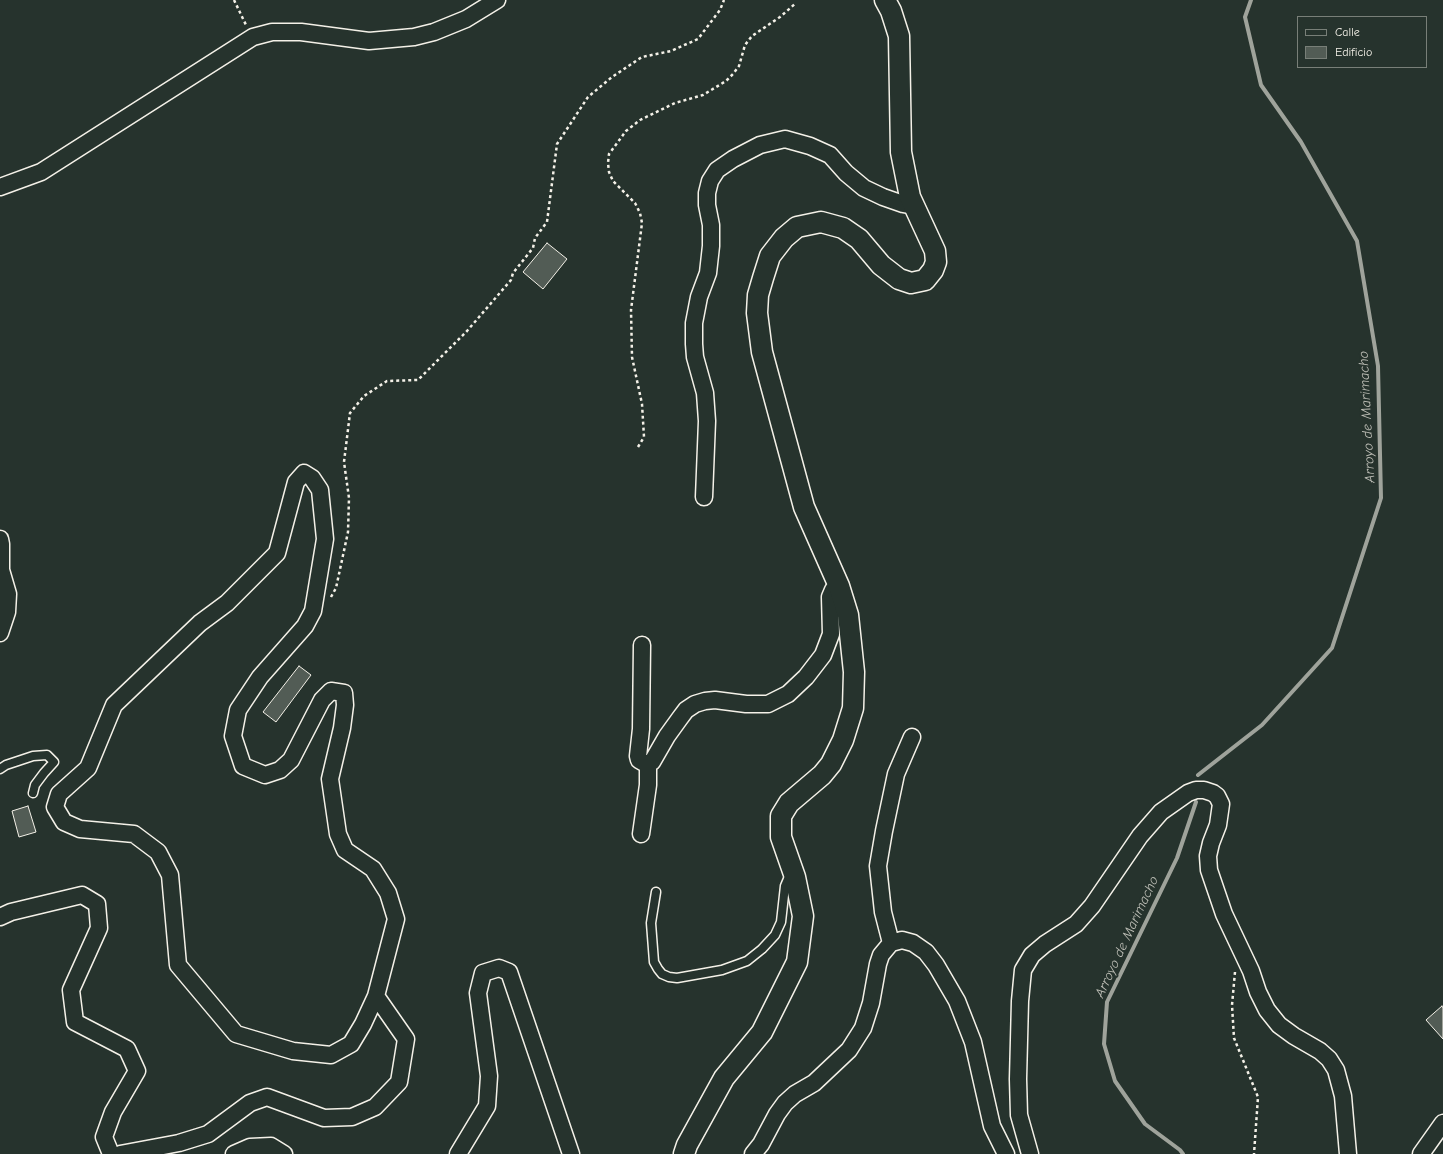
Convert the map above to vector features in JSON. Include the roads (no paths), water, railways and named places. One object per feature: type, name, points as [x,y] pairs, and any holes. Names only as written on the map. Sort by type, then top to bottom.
[{"type":"street","points":[[0,187],[41,172],[253,37],[272,32],[301,32],[369,41],[414,37],[434,32],[466,19],[497,0]]},
{"type":"street","points":[[684,1154],[687,1145],[724,1078],[762,1032],[797,962],[803,916],[795,877],[781,836],[781,816],[789,802],[822,775],[831,764],[843,740],[853,708],[854,672],[848,615],[839,586],[804,507],[783,433],[762,352],[757,313],[758,295],[770,256],[784,238],[797,227],[821,222],[843,228],[859,239],[881,265],[899,279],[911,283],[925,280],[933,270],[936,262],[935,251],[910,197],[901,152],[899,36],[891,11],[885,0]]},
{"type":"street","points":[[704,496],[707,421],[705,393],[695,357],[694,323],[699,297],[708,273],[711,246],[711,225],[706,193],[710,181],[717,170],[733,159],[760,145],[785,139],[810,146],[830,155],[846,173],[864,188],[883,197],[914,206]]},
{"type":"street","points":[[120,1154],[179,1143],[208,1134],[250,1103],[267,1097],[324,1118],[352,1117],[375,1107],[399,1082],[406,1039],[376,996],[396,919],[388,893],[373,869],[345,850],[338,834],[330,779],[342,728],[345,705],[344,693],[330,691],[322,700],[291,760],[280,770],[265,775],[243,766],[233,736],[238,710],[260,677],[305,626],[313,611],[325,539],[320,490],[312,478],[304,473],[296,482],[277,553],[227,603],[200,623],[114,705],[88,768],[59,794],[55,807],[64,822],[80,829],[134,834],[158,852],[170,875],[178,965],[236,1034],[293,1051],[330,1055],[351,1044],[363,1024],[376,996]]},
{"type":"street","points":[[0,539],[1,570],[8,594],[7,612],[0,633]]},
{"type":"street","points":[[648,764],[652,762],[667,736],[686,710],[695,704],[715,700],[746,704],[768,704],[788,694],[806,677],[823,655],[831,634],[830,597],[832,590],[839,586]]},
{"type":"street","points":[[642,645],[641,729],[638,756],[641,762],[648,764]]},
{"type":"street","points":[[891,943],[883,912],[878,866],[896,774],[912,737]]},
{"type":"street","points":[[641,834],[648,785],[648,764]]},
{"type":"street","points":[[1030,1154],[1019,1114],[1018,1079],[1020,1001],[1023,970],[1032,955],[1045,944],[1076,924],[1092,906],[1140,836],[1161,812],[1188,793],[1196,790],[1209,791],[1213,793],[1217,796],[1221,804],[1218,825],[1208,856],[1209,870],[1224,914],[1251,971],[1258,992],[1267,1010],[1279,1025],[1294,1036],[1320,1051],[1329,1059],[1336,1070],[1343,1096],[1348,1154]]},
{"type":"street","points":[[0,917],[11,912],[82,895],[97,904],[99,928],[71,990],[75,1022],[127,1049],[137,1070],[113,1112],[104,1137],[111,1154]]},
{"type":"street","points":[[753,1154],[785,1103],[795,1094],[814,1083],[849,1050],[863,1028],[871,1003],[881,955],[891,943],[902,940],[913,943],[926,952],[936,965],[957,1001],[973,1042],[992,1126],[1006,1154]]},
{"type":"street","points":[[458,1154],[487,1106],[489,1076],[478,993],[483,973],[499,968],[509,972],[571,1154]]},
{"type":"street","points":[[1421,1154],[1443,1123]]},
{"type":"street","points":[[234,1154],[250,1147],[275,1151]]},
{"type":"lane","points":[[0,769],[6,765],[33,756],[47,755],[54,762],[44,773],[35,786],[33,792]]},
{"type":"lane","points":[[656,892],[651,924],[654,962],[662,974],[677,978],[722,970],[747,960],[762,949],[775,935],[781,922],[785,886],[788,879],[795,877]]},
{"type":"waterway","name":"Arroyo de Marimacho","points":[[1198,775],[1262,725],[1332,648],[1381,498],[1378,366],[1357,241],[1301,142],[1261,85],[1245,17],[1251,0]]},
{"type":"waterway","name":"Arroyo de Marimacho","points":[[1183,1154],[1180,1150],[1145,1124],[1115,1081],[1104,1044],[1107,1002],[1177,858],[1196,802]]}]
